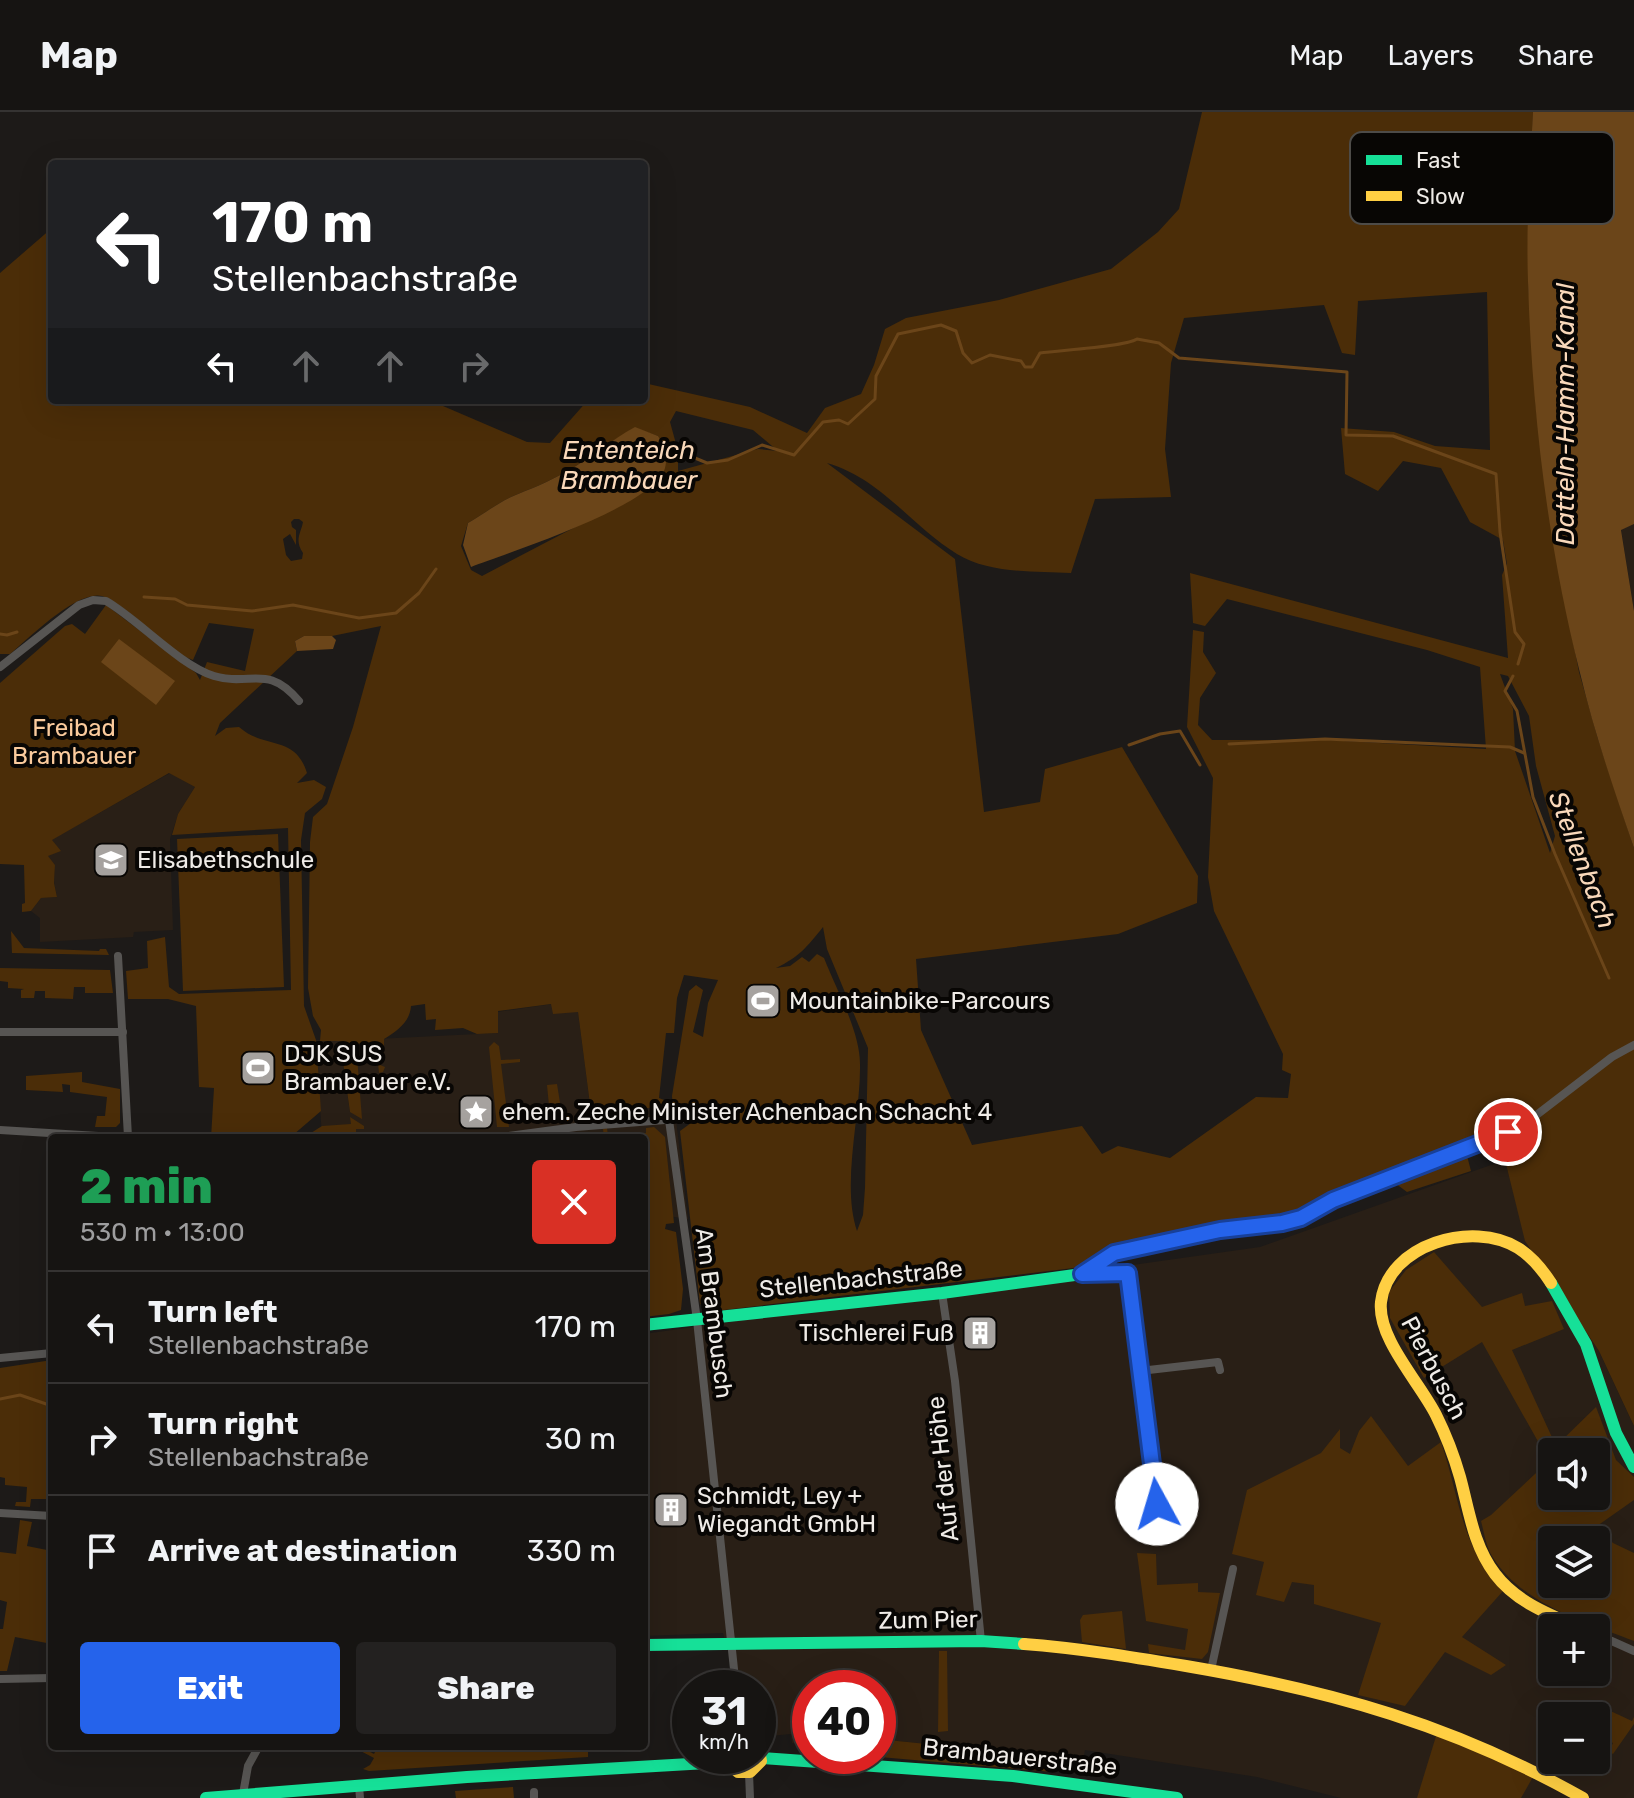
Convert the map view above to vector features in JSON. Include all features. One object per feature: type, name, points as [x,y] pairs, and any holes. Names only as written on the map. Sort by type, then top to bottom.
[{"type":"street","points":[[0,667],[79,605],[93,600],[106,601],[201,670],[226,678],[269,678],[280,683],[299,701]]},
{"type":"street","points":[[118,956],[130,1134]]},
{"type":"street","points":[[0,1032],[123,1032]]},
{"type":"street","name":"Stellenbachstraße","points":[[1082,1274],[1114,1253],[1220,1230],[1301,1218],[1333,1200],[1489,1141],[1526,1123],[1612,1057],[1634,1045]]},
{"type":"street","points":[[524,1134],[690,1118]]},
{"type":"street","name":"Am Brambusch","points":[[669,1120],[697,1320],[734,1670]]},
{"type":"street","points":[[0,1130],[65,1134]]},
{"type":"street","name":"Pierbusch","points":[[1547,1614],[1516,1595],[1486,1561],[1471,1525],[1461,1481],[1445,1435],[1385,1328],[1381,1302],[1383,1288],[1390,1275],[1426,1246],[1451,1238],[1472,1235],[1492,1237],[1526,1252],[1537,1263],[1575,1324],[1596,1368],[1617,1439],[1634,1467]]},
{"type":"street","name":"Stellenbachstraße","points":[[648,1325],[942,1293],[1082,1274],[1128,1273],[1153,1471]]},
{"type":"street","name":"Auf der Höhe","points":[[942,1293],[955,1381],[981,1641]]},
{"type":"street","points":[[0,1358],[48,1353]]},
{"type":"street","points":[[1140,1371],[1218,1362],[1220,1370]]},
{"type":"street","points":[[0,1513],[48,1516]]},
{"type":"street","points":[[1211,1670],[1233,1569]]},
{"type":"street","points":[[1610,1640],[1634,1651]]},
{"type":"street","name":"Zum Pier","points":[[648,1645],[981,1641],[1067,1648],[1211,1670],[1329,1695],[1425,1722],[1490,1748],[1583,1798]]},
{"type":"street","points":[[0,1679],[48,1678]]},
{"type":"street","points":[[243,1794],[248,1766],[257,1750]]},
{"type":"street","name":"Brambauerstraße","points":[[776,1759],[1013,1776],[1177,1798]]},
{"type":"street","points":[[206,1798],[243,1794],[360,1792],[672,1766]]},
{"type":"street","points":[[749,1774],[750,1798]]},
{"type":"shaded area","points":[[1634,524],[1634,611],[1621,529]]},
{"type":"shaded area","name":"Elisabethschule","points":[[170,773],[195,787],[178,814],[170,839],[173,930],[134,932],[133,937],[40,942],[40,918],[31,911],[41,898],[57,897],[55,865],[47,856],[60,851],[51,840]]},
{"type":"shaded area","name":"ehem. Zeche Minister Achenbach Schacht 4","points":[[552,1004],[578,1012],[591,1112],[662,1107],[675,1112],[688,1219],[668,1216],[648,1151],[648,1134],[322,1134],[316,1040],[340,1041],[350,1112],[356,1044],[376,1042],[376,1039],[498,1033],[497,1012]]},
{"type":"shaded area","points":[[1505,1160],[1526,1241],[1599,1351],[1634,1426],[1634,1798],[1341,1798],[1257,1777],[1085,1750],[1083,1760],[896,1741],[896,1670],[792,1670],[792,1743],[791,1734],[776,1735],[776,1670],[734,1670],[723,1633],[648,1636],[648,1333],[1260,1247]]},
{"type":"green space","name":"Freibad Brambauer","points":[[1202,112],[1533,112],[1532,132],[1350,132],[1350,224],[1530,224],[1528,281],[1536,408],[1552,535],[1579,672],[1634,848],[1634,1426],[1599,1351],[1525,1241],[1505,1160],[1516,1140],[1529,1136],[1516,1131],[1465,1148],[1471,1171],[1407,1192],[1395,1183],[1277,1220],[1122,1246],[1082,1267],[715,1311],[700,1304],[680,1131],[691,1123],[690,1114],[673,1108],[672,1096],[689,991],[696,985],[703,990],[693,1032],[703,1037],[708,1003],[718,980],[684,975],[677,998],[674,1033],[666,1033],[659,1098],[664,1100],[662,1107],[591,1112],[578,1012],[553,1014],[551,1004],[498,1011],[498,1033],[477,1034],[463,1028],[435,1030],[436,1019],[426,1020],[425,1004],[411,1006],[405,1021],[384,1039],[384,1055],[379,1056],[380,1065],[385,1067],[383,1072],[379,1073],[376,1042],[356,1044],[362,1119],[350,1112],[340,1041],[320,1041],[321,1030],[313,1016],[308,988],[310,842],[313,817],[327,804],[353,727],[381,626],[332,636],[304,636],[295,641],[297,651],[220,723],[215,736],[226,728],[239,727],[249,734],[287,747],[302,761],[307,773],[297,783],[314,780],[326,787],[322,799],[305,813],[301,840],[304,1006],[316,1040],[321,1111],[294,1134],[211,1134],[214,1088],[199,1087],[196,1006],[168,999],[128,999],[126,971],[148,968],[147,941],[165,937],[169,987],[179,994],[291,990],[288,828],[172,835],[178,814],[195,787],[169,773],[52,840],[61,851],[48,856],[55,865],[57,897],[41,898],[31,911],[22,912],[22,904],[25,903],[24,865],[0,864],[0,683],[65,626],[72,624],[85,634],[106,605],[196,673],[200,680],[207,662],[245,671],[254,629],[209,623],[193,660],[180,655],[110,599],[92,596],[67,607],[10,654],[0,654],[0,273],[48,231],[48,404],[438,404],[527,442],[550,443],[584,404],[648,404],[648,384],[750,407],[807,433],[825,408],[861,394],[885,329],[906,318],[999,300],[1111,269],[1158,232],[1179,209]],"holes":[[[1487,292],[1490,450],[1435,446],[1394,432],[1341,428],[1345,474],[1378,491],[1403,461],[1441,468],[1470,522],[1503,540],[1507,564],[1502,575],[1508,658],[1190,573],[1193,623],[1205,626],[1227,599],[1427,650],[1480,667],[1486,749],[1326,740],[1212,740],[1198,725],[1200,698],[1216,673],[1203,652],[1204,632],[1193,630],[1187,727],[1213,778],[1208,877],[1214,911],[1283,1054],[1282,1070],[1291,1074],[1288,1098],[1256,1097],[1170,1158],[1118,1146],[1102,1154],[1082,1126],[972,1145],[921,1030],[916,959],[1118,934],[1197,903],[1198,876],[1122,747],[1045,769],[1040,802],[984,812],[955,559],[827,463],[864,480],[940,542],[970,560],[1012,570],[1071,573],[1095,499],[1171,497],[1165,449],[1171,363],[1184,318],[1324,305],[1342,353],[1355,355],[1358,301]],[[676,411],[753,430],[778,451],[758,449],[678,471],[678,454],[670,451],[678,451],[670,422]],[[635,428],[658,436],[664,470],[648,489],[482,576],[471,570],[461,546],[468,523],[505,500],[560,475]],[[294,519],[303,522],[299,540],[302,559],[291,561],[286,555],[283,539],[290,534],[296,545],[296,530],[291,522]],[[1500,674],[1508,676],[1529,716],[1536,766],[1555,836],[1550,853],[1515,751],[1513,709]],[[823,927],[827,949],[868,1048],[865,1188],[863,1215],[857,1231],[851,1192],[860,1084],[856,1038],[824,958],[817,954],[809,962],[802,957],[790,966],[776,968],[797,955]]]},
{"type":"green space","points":[[278,834],[284,987],[183,991],[177,839]]},
{"type":"green space","points":[[11,931],[24,948],[106,949],[109,955],[12,953]]},
{"type":"green space","points":[[0,968],[110,970],[113,993],[85,993],[85,987],[74,987],[73,999],[45,998],[45,991],[35,991],[34,998],[21,998],[21,990],[24,989],[8,988],[8,982],[0,981]]},
{"type":"green space","points":[[494,1042],[499,1046],[501,1060],[520,1059],[520,1062],[501,1064],[509,1127],[497,1127],[489,1047]]},
{"type":"green space","points":[[82,1072],[82,1082],[120,1089],[120,1123],[116,1127],[95,1127],[97,1116],[105,1116],[107,1097],[70,1092],[70,1085],[62,1084],[63,1092],[26,1090],[26,1076]]},
{"type":"green space","points":[[557,1084],[562,1115],[570,1115],[568,1122],[550,1116],[547,1085]]},
{"type":"green space","points":[[350,1117],[364,1126],[364,1129],[356,1129],[356,1133],[364,1134],[309,1134],[322,1126],[351,1124]]},
{"type":"green space","points":[[654,1127],[665,1137],[674,1223],[666,1224],[665,1229],[676,1232],[683,1289],[681,1310],[648,1317],[648,1134],[633,1134],[646,1133],[646,1128]]},
{"type":"green space","points":[[1434,1252],[1482,1307],[1522,1293],[1525,1306],[1552,1301],[1564,1329],[1512,1350],[1552,1438],[1538,1438],[1538,1441],[1482,1342],[1424,1378],[1390,1318],[1389,1292],[1406,1270]]},
{"type":"green space","points":[[48,1361],[48,1499],[31,1499],[30,1507],[15,1506],[16,1502],[26,1502],[27,1487],[5,1485],[5,1478],[0,1477],[0,1368]]},
{"type":"green space","points":[[1596,1407],[1608,1438],[1564,1438]]},
{"type":"green space","points":[[1371,1416],[1408,1466],[1441,1442],[1469,1539],[1489,1574],[1503,1591],[1462,1637],[1506,1665],[1491,1675],[1445,1652],[1405,1706],[1358,1695],[1381,1623],[1314,1604],[1314,1585],[1292,1582],[1284,1602],[1256,1595],[1264,1562],[1232,1554],[1247,1490],[1321,1453],[1340,1429],[1340,1448],[1350,1454],[1359,1431]]},
{"type":"green space","points":[[1610,1444],[1616,1460],[1634,1477],[1634,1500],[1597,1526],[1538,1526],[1538,1598],[1610,1598],[1610,1540],[1634,1553],[1634,1641],[1610,1632],[1610,1614],[1567,1614],[1537,1599],[1504,1573],[1492,1556],[1481,1521],[1538,1471],[1538,1510],[1610,1510]]},
{"type":"green space","points":[[20,1520],[32,1522],[27,1546],[48,1550],[48,1643],[15,1637],[7,1671],[0,1671],[0,1629],[3,1629],[7,1602],[0,1600],[0,1552],[16,1554]]},
{"type":"green space","points":[[1137,1553],[1156,1554],[1157,1585],[1198,1583],[1198,1592],[1220,1593],[1208,1652],[1202,1659],[1149,1653],[1148,1644],[1185,1650],[1188,1629],[1146,1621]]},
{"type":"green space","points":[[1122,1611],[1126,1649],[1082,1642],[1080,1620],[1083,1615]]},
{"type":"green space","points":[[939,1651],[947,1651],[948,1731],[938,1732]]},
{"type":"green space","points":[[1610,1711],[1632,1721],[1634,1717],[1634,1724],[1613,1754],[1610,1749],[1613,1743],[1610,1741]]},
{"type":"green space","points":[[1437,1733],[1534,1775],[1521,1798],[1417,1798]]},
{"type":"green space","points":[[896,1741],[1056,1757],[1053,1772],[896,1758]]},
{"type":"green space","points":[[359,1750],[374,1754],[376,1750],[588,1751],[588,1757],[363,1769],[374,1758]]},
{"type":"green space","points":[[513,1787],[514,1798],[456,1798],[455,1791]]},
{"type":"water","name":"Datteln-Hamm-Kanal","points":[[1533,112],[1634,112],[1634,524],[1621,530],[1634,611],[1634,848],[1598,739],[1559,577],[1538,430],[1528,282],[1528,224],[1614,224],[1614,132],[1532,132]]},
{"type":"water","name":"Ententeich Brambauer","points":[[635,427],[658,436],[664,448],[664,471],[652,485],[606,514],[471,567],[463,545],[468,523],[505,500],[560,475]]},
{"type":"water","points":[[304,636],[332,636],[336,640],[333,649],[297,651],[295,641]]},
{"type":"water","points":[[119,639],[175,681],[156,705],[101,662]]},
{"type":"waterway","points":[[683,453],[707,463],[728,460],[762,445],[794,455],[823,422],[839,420],[848,424],[875,399],[876,376],[898,334],[941,325],[956,331],[963,353],[972,363],[990,355],[1021,361],[1025,367],[1032,367],[1040,353],[1106,346],[1137,339],[1159,343],[1179,358],[1347,372],[1346,435],[1393,436],[1496,474],[1500,532],[1515,632],[1524,644],[1518,664]]},
{"type":"waterway","points":[[144,597],[175,599],[187,605],[252,611],[293,605],[359,618],[396,613],[419,593],[436,569]]},
{"type":"waterway","points":[[0,634],[17,632]]},
{"type":"waterway","name":"Stellenbach","points":[[1513,676],[1505,691],[1517,711],[1533,797],[1609,978]]},
{"type":"waterway","points":[[1129,745],[1160,734],[1180,731],[1200,765]]},
{"type":"waterway","points":[[1229,744],[1325,739],[1510,747],[1524,753]]},
{"type":"waterway","points":[[0,1399],[20,1395],[48,1405]]},
{"type":"traffic: fast","points":[[648,1325],[942,1293],[1082,1274],[1128,1273],[1153,1471]]},
{"type":"traffic: fast","points":[[1551,1283],[1586,1344],[1616,1433],[1634,1467]]},
{"type":"traffic: fast","points":[[1153,1471],[1157,1504],[1151,1513],[1140,1512],[1131,1500],[1153,1471]]},
{"type":"traffic: fast","points":[[648,1645],[981,1641],[1024,1644]]},
{"type":"traffic: fast","points":[[776,1759],[1013,1776],[1177,1798]]},
{"type":"traffic: fast","points":[[206,1798],[467,1777],[672,1765]]},
{"type":"traffic: slow","points":[[1548,1614],[1503,1584],[1488,1563],[1477,1539],[1458,1469],[1443,1430],[1429,1402],[1392,1345],[1382,1316],[1381,1302],[1387,1282],[1399,1265],[1416,1252],[1457,1237],[1479,1236],[1518,1248],[1528,1255],[1551,1283]]},
{"type":"traffic: slow","points":[[1024,1644],[1186,1666],[1342,1700],[1391,1714],[1487,1750],[1583,1798]]},
{"type":"place","name":"Elisabethschule","points":[[111,860]]},
{"type":"place","name":"Mountainbike-Parcours","points":[[763,1001]]},
{"type":"place","name":"DJK SUS Brambauer e.V.","points":[[258,1068]]},
{"type":"place","name":"ehem. Zeche Minister Achenbach Schacht 4","points":[[476,1112]]},
{"type":"place","name":"Tischlerei Fuß","points":[[980,1333]]},
{"type":"place","name":"Schmidt, Ley + Wiegandt GmbH","points":[[671,1510]]},
{"type":"route","points":[[1157,1504],[1128,1273],[1082,1274],[1114,1253],[1220,1230],[1301,1218],[1333,1200],[1508,1132]]}]
